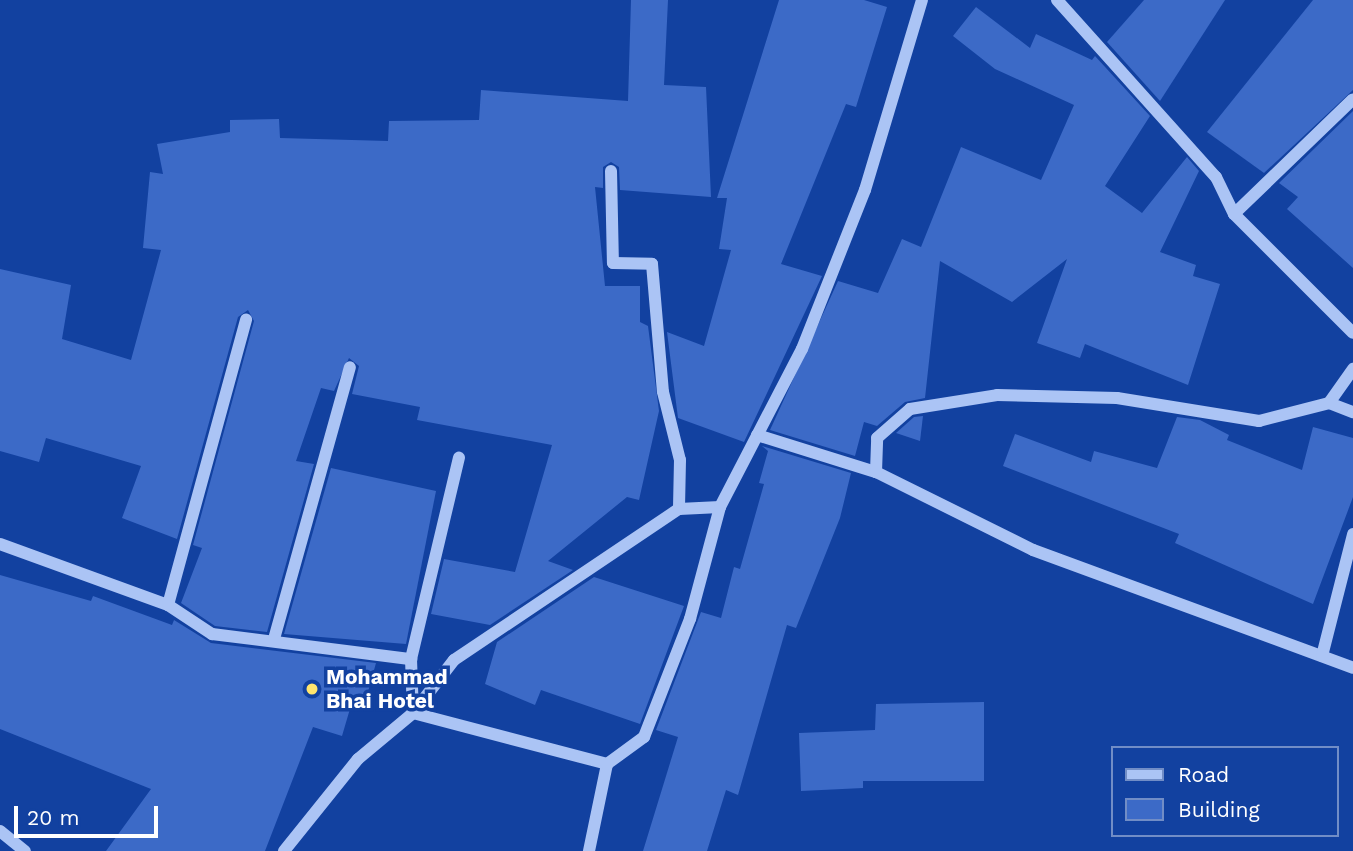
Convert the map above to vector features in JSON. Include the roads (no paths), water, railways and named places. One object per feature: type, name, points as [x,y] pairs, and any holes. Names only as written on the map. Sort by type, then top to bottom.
[{"type":"street","points":[[589,851],[607,764],[644,737],[690,619],[720,507],[802,349],[865,190],[922,0]]},
{"type":"street","points":[[1057,0],[1216,177],[1234,214],[1353,333]]},
{"type":"street","points":[[1234,214],[1353,99]]},
{"type":"street","points":[[611,170],[613,263],[652,264],[663,392],[680,460],[679,509]]},
{"type":"street","points":[[168,605],[246,318]]},
{"type":"street","points":[[274,639],[350,367]]},
{"type":"street","points":[[1329,403],[1353,369]]},
{"type":"street","points":[[876,472],[877,439],[911,409],[997,394],[1117,398],[1259,421],[1329,403],[1353,412]]},
{"type":"street","points":[[757,435],[876,472],[1033,550],[1353,668]]},
{"type":"street","points":[[412,713],[411,659],[459,458]]},
{"type":"street","points":[[284,851],[358,759],[412,713],[454,660],[679,509],[720,507]]},
{"type":"street","points":[[1322,656],[1353,534]]},
{"type":"street","points":[[0,544],[168,605],[212,634],[274,639],[411,659]]},
{"type":"street","points":[[412,713],[607,764]]},
{"type":"street","points":[[0,831],[25,851]]},
{"type":"place","name":"Mohammad Bhai Hotel","points":[[312,689]]}]
